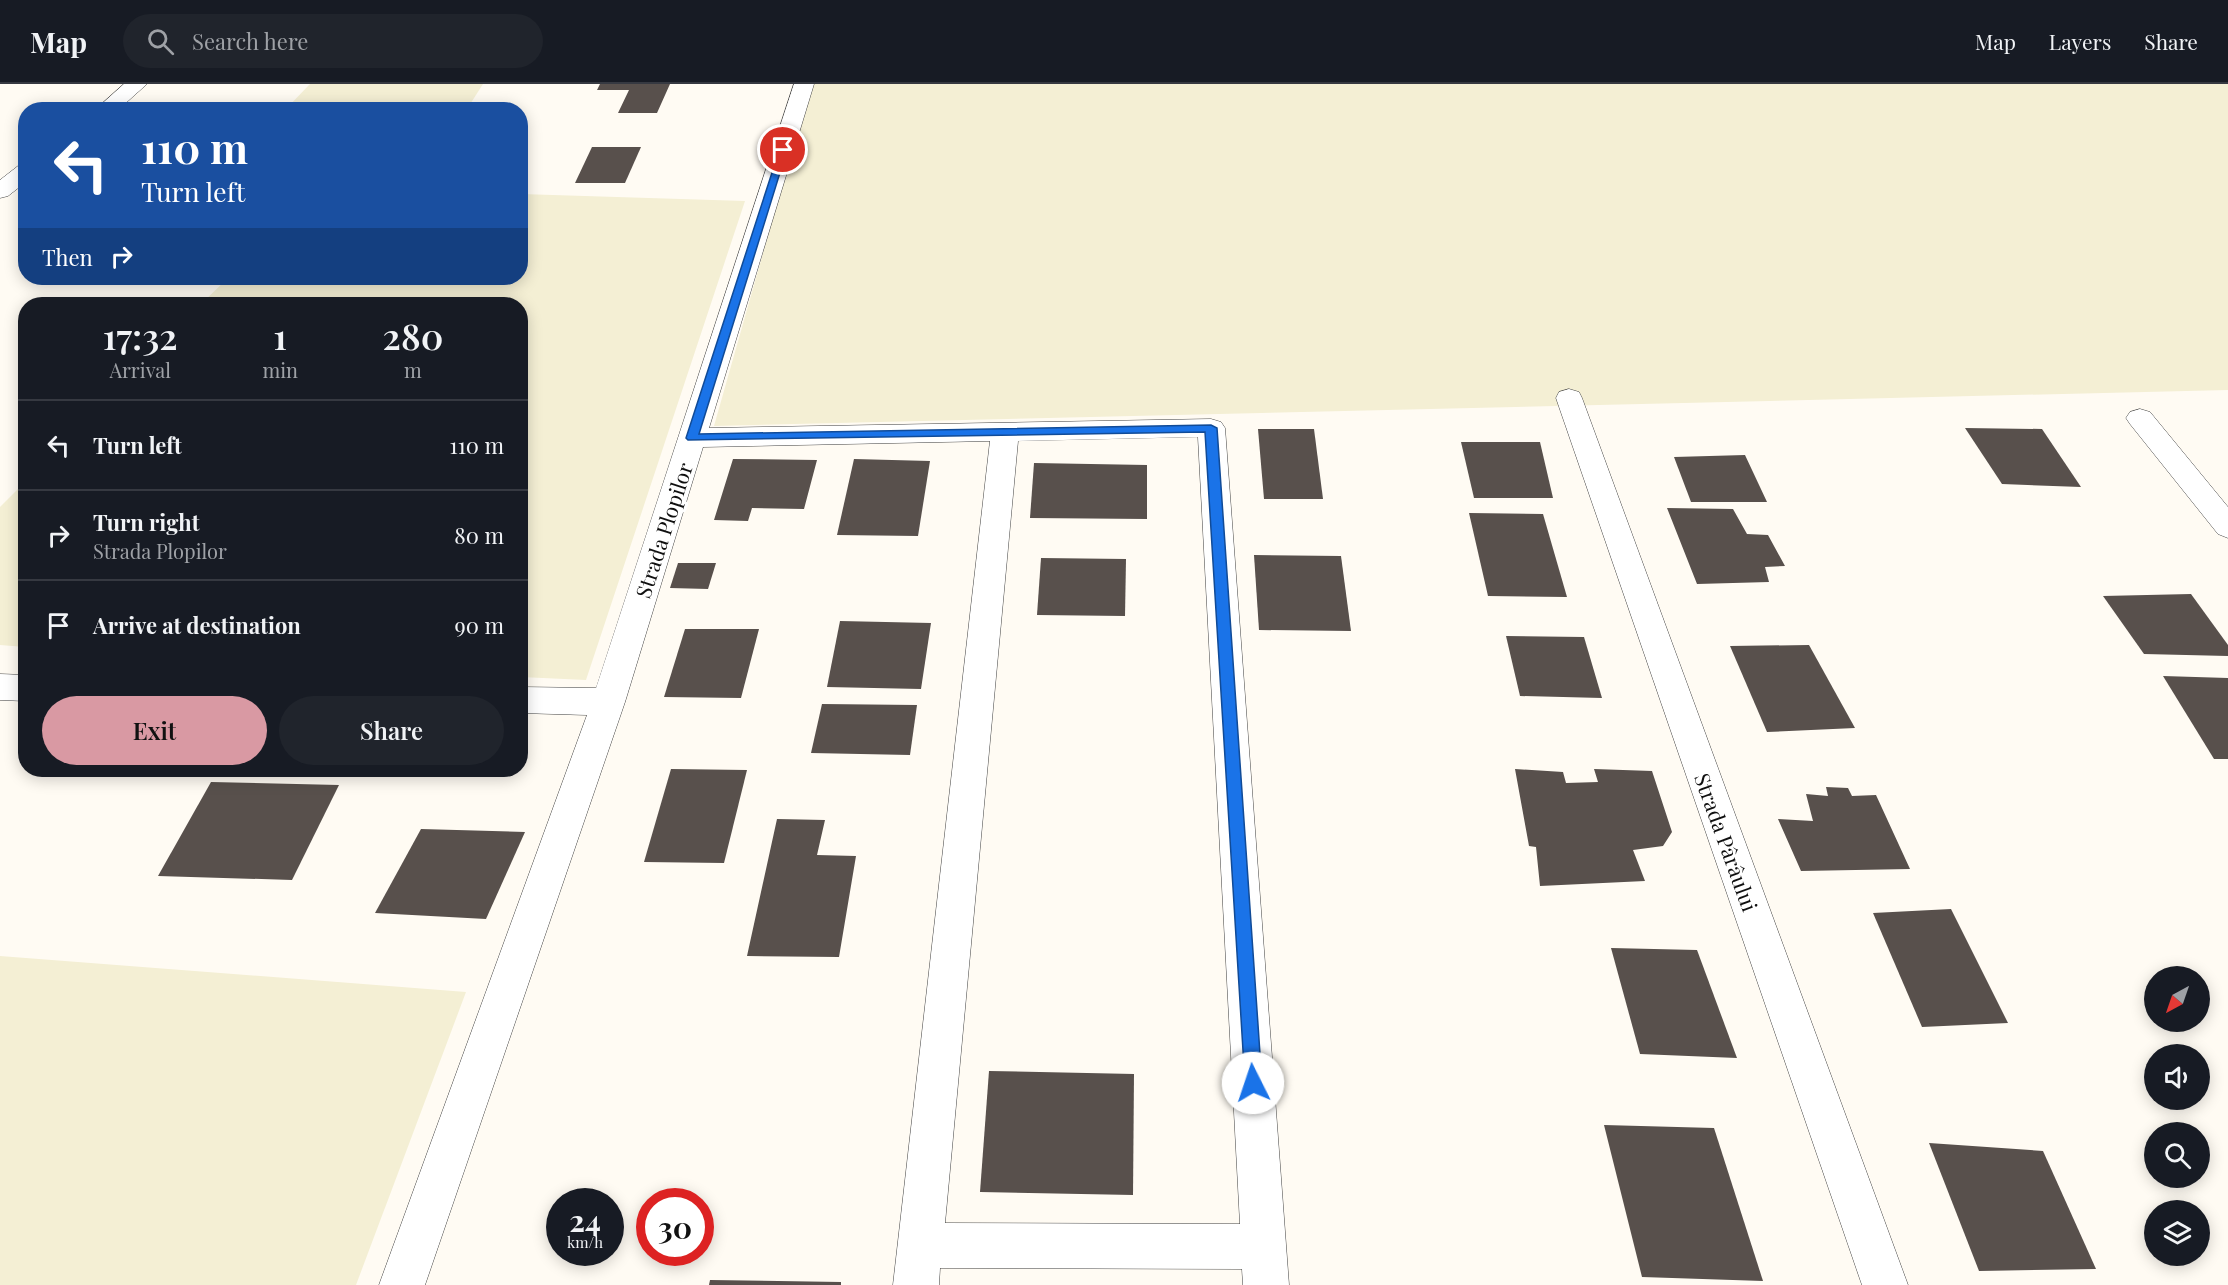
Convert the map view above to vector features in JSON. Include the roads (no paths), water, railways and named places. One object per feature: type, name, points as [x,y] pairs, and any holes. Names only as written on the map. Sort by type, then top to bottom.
[{"type":"street","points":[[115,102],[137,84]]},
{"type":"street","name":"Strada Plopilor","points":[[402,1285],[608,702],[804,84]]},
{"type":"street","points":[[0,191],[18,177]]},
{"type":"street","name":"Strada Pârâului","points":[[1569,398],[1885,1285]]},
{"type":"street","points":[[2140,418],[2228,527]]},
{"type":"street","points":[[692,438],[1211,428],[1265,1266],[918,1265],[1005,432]]},
{"type":"street","points":[[0,687],[18,688]]},
{"type":"street","points":[[528,700],[608,702]]}]
